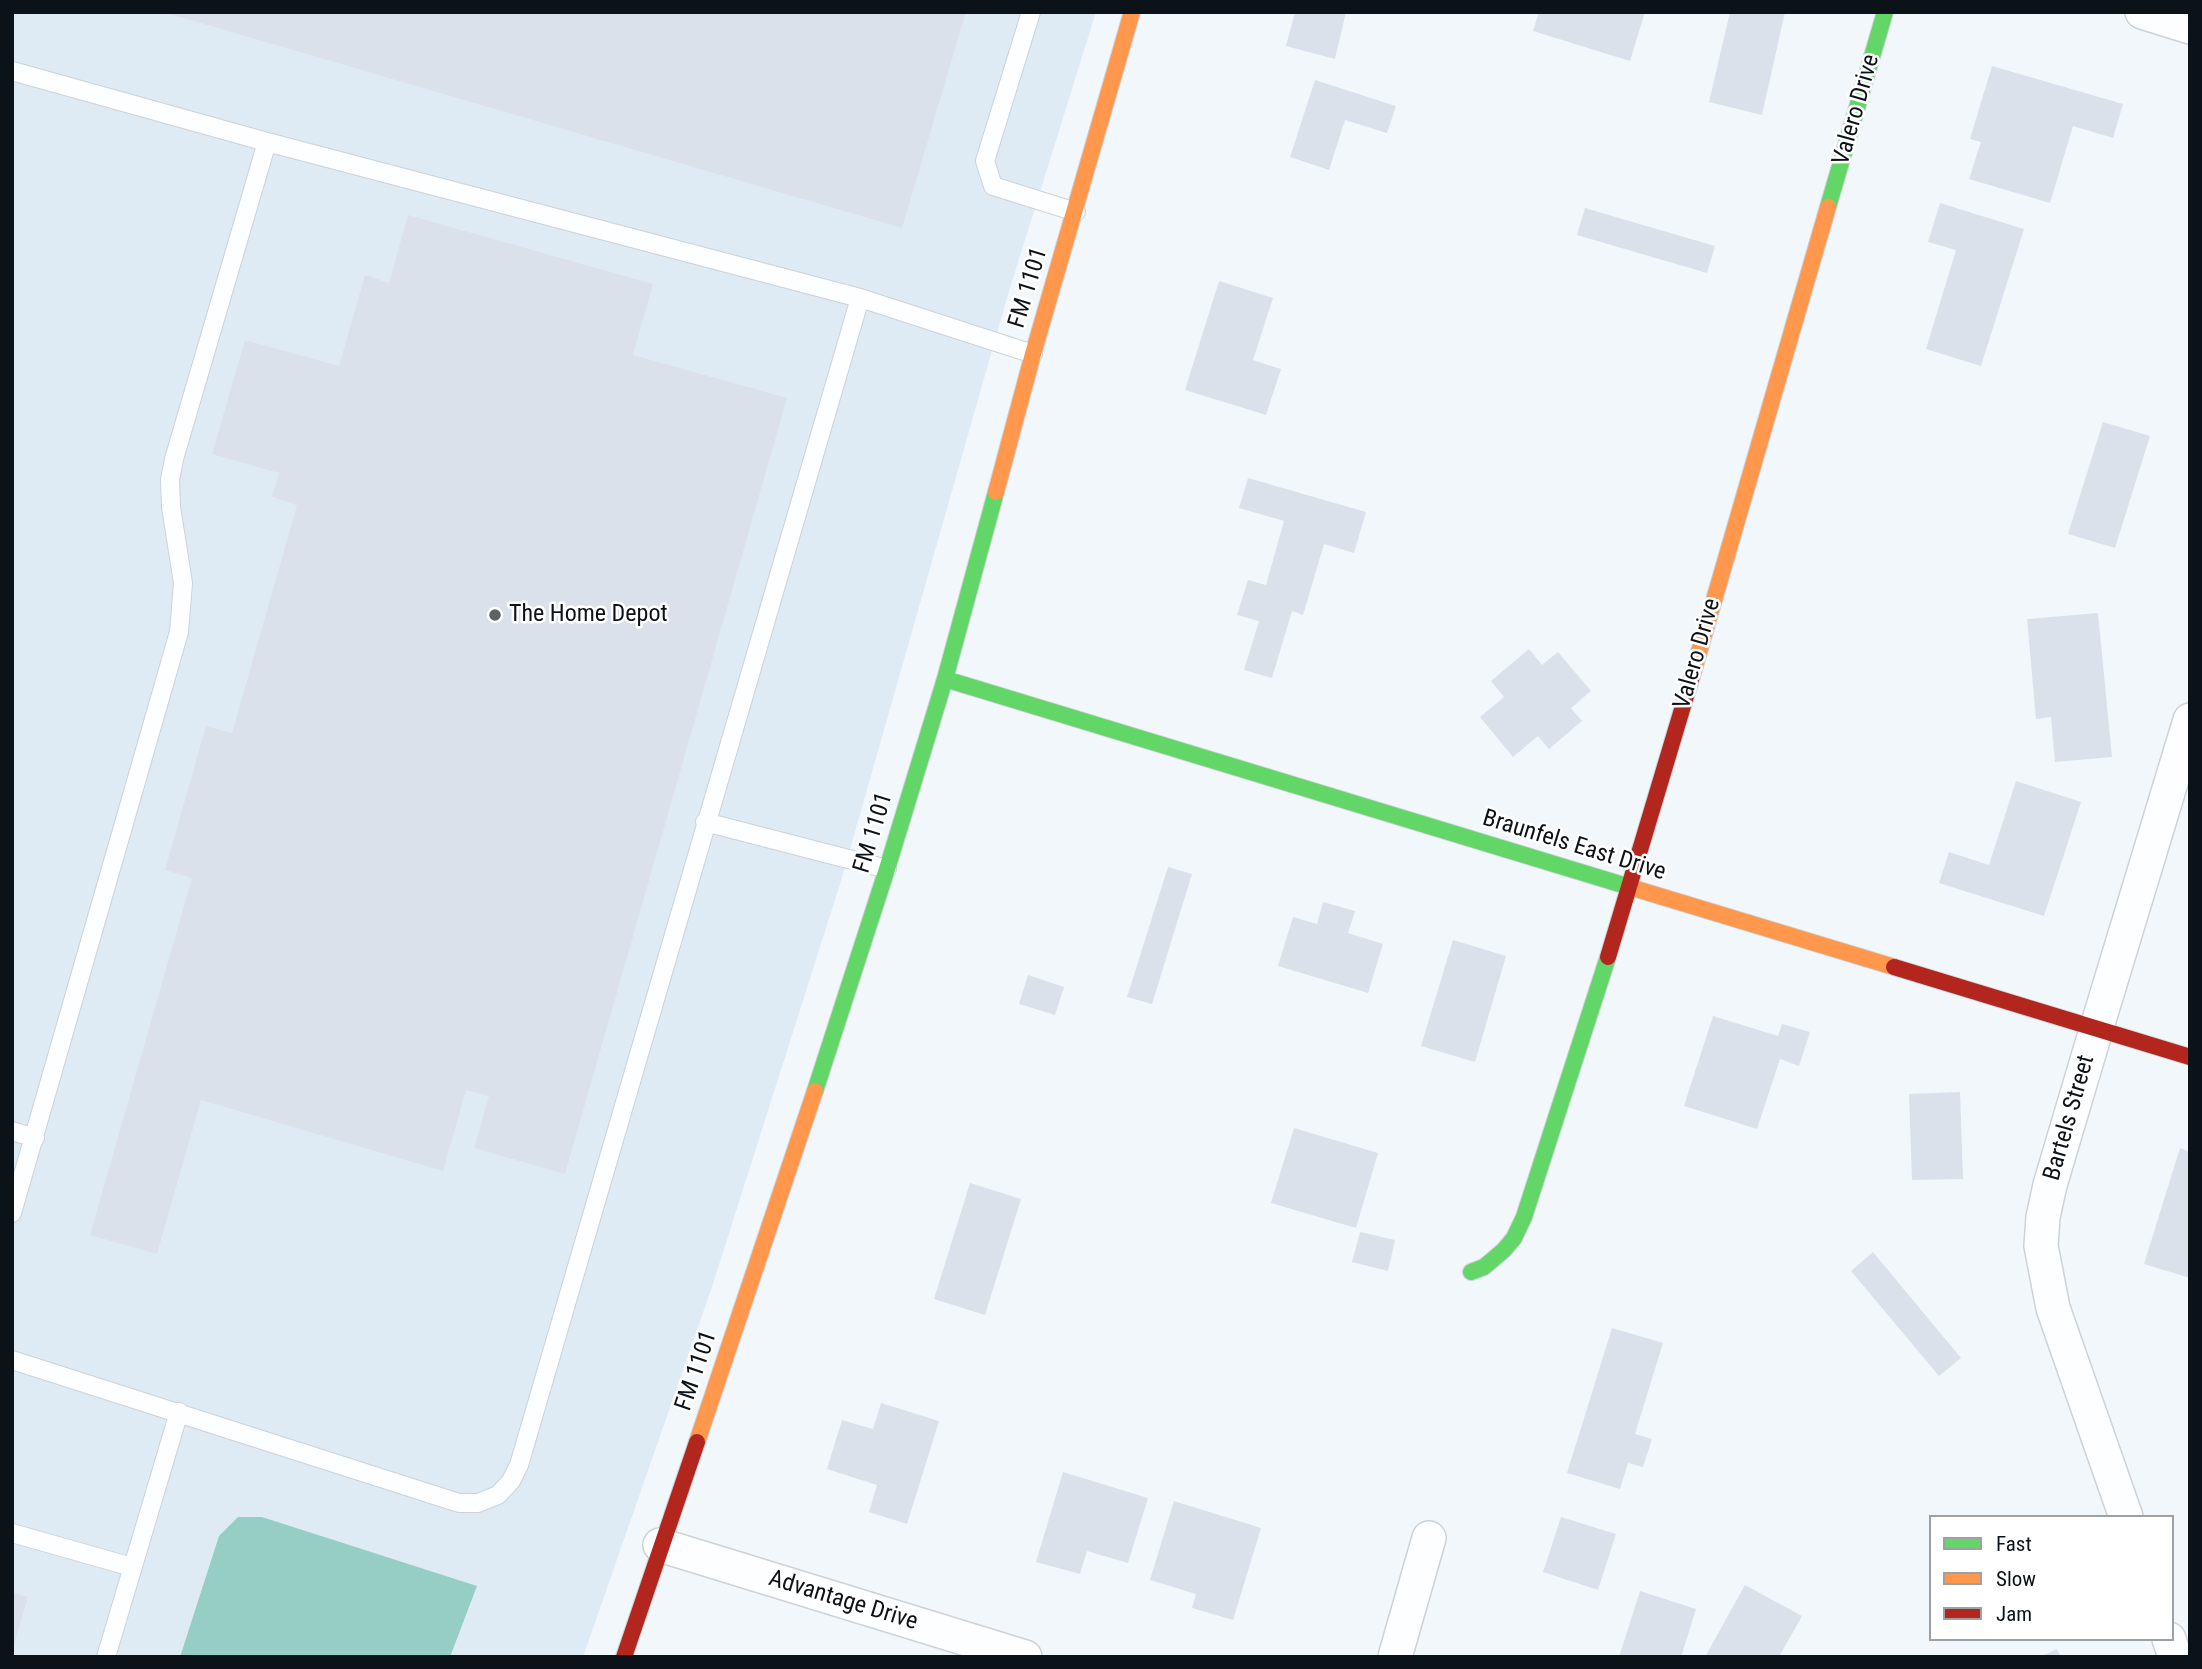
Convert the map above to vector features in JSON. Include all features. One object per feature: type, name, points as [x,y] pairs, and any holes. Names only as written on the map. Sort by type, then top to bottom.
[{"type":"street","name":"FM 1101","points":[[624,1657],[660,1545],[753,1279],[887,869],[945,680],[1033,354],[1132,12]]},
{"type":"street","name":"Valero Drive","points":[[1471,1272],[1484,1267],[1504,1250],[1514,1238],[1524,1217],[1630,887],[1885,12]]},
{"type":"street","points":[[2142,12],[2190,27]]},
{"type":"street","name":"Braunfels East Drive","points":[[945,680],[2190,1057]]},
{"type":"street","name":"Bartels Street","points":[[2125,1515],[2053,1308],[2041,1246],[2043,1217],[2050,1185],[2190,720]]},
{"type":"street","points":[[1395,1657],[1429,1538]]},
{"type":"street","name":"Advantage Drive","points":[[660,1545],[1025,1657]]},
{"type":"lane","points":[[1031,12],[985,161],[993,186],[1076,212]]},
{"type":"lane","points":[[12,71],[267,142],[860,298],[1033,354]]},
{"type":"lane","points":[[12,1213],[179,632],[183,583],[171,507],[172,469],[267,142]]},
{"type":"lane","points":[[12,1360],[459,1503],[478,1503],[498,1495],[511,1481],[519,1465],[860,298]]},
{"type":"lane","points":[[705,822],[887,869]]},
{"type":"lane","points":[[12,1131],[35,1138]]},
{"type":"lane","points":[[106,1657],[179,1412]]},
{"type":"lane","points":[[12,1533],[132,1567]]},
{"type":"shaded area","points":[[12,12],[1096,12],[1007,298],[841,881],[712,1287],[583,1657],[12,1657]]},
{"type":"shaded area","points":[[238,1517],[262,1517],[477,1586],[450,1657],[180,1657],[219,1536]]},
{"type":"building","points":[[163,12],[966,12],[902,228]]},
{"type":"building","points":[[1295,12],[1346,12],[1335,59],[1286,46]]},
{"type":"building","points":[[1539,12],[1645,12],[1630,61],[1533,31]]},
{"type":"building","points":[[1730,12],[1785,12],[1762,115],[1709,102]]},
{"type":"building","points":[[1992,66],[2123,104],[2113,138],[2073,126],[2050,203],[1969,179],[1981,142],[1970,139]]},
{"type":"building","points":[[1315,80],[1396,106],[1387,133],[1345,120],[1329,170],[1290,157]]},
{"type":"building","points":[[1940,203],[2024,229],[1981,366],[1926,349],[1956,250],[1928,242]]},
{"type":"building","points":[[1585,208],[1715,246],[1707,273],[1577,235]]},
{"type":"building","name":"The Home Depot","points":[[408,215],[653,284],[633,355],[787,398],[565,1174],[474,1148],[489,1096],[466,1090],[443,1171],[201,1100],[157,1254],[90,1235],[192,878],[165,870],[206,726],[232,733],[297,505],[272,497],[279,473],[212,454],[245,340],[339,366],[365,275],[389,283]]},
{"type":"building","points":[[1219,281],[1273,298],[1253,360],[1281,369],[1266,415],[1185,390]]},
{"type":"building","points":[[2103,422],[2150,436],[2115,548],[2068,534]]},
{"type":"building","points":[[1248,478],[1366,512],[1354,553],[1324,544],[1303,615],[1292,611],[1272,678],[1244,670],[1259,621],[1237,615],[1248,580],[1266,585],[1284,521],[1239,508]]},
{"type":"building","points":[[2098,613],[2112,757],[2055,762],[2051,717],[2036,719],[2027,619]]},
{"type":"building","points":[[1529,649],[1542,665],[1558,652],[1591,691],[1571,708],[1582,721],[1549,749],[1538,736],[1513,757],[1480,717],[1504,697],[1491,681]]},
{"type":"building","points":[[2016,781],[2081,802],[2044,916],[1939,883],[1949,852],[1989,865]]},
{"type":"building","points":[[1168,867],[1192,874],[1152,1004],[1127,997]]},
{"type":"building","points":[[1323,902],[1355,911],[1348,933],[1383,944],[1368,993],[1278,966],[1293,917],[1317,924]]},
{"type":"building","points":[[1453,940],[1506,956],[1475,1062],[1421,1046]]},
{"type":"building","points":[[1028,975],[1064,987],[1055,1015],[1019,1004]]},
{"type":"building","points":[[1713,1016],[1778,1036],[1782,1024],[1810,1032],[1799,1066],[1780,1059],[1757,1129],[1684,1106]]},
{"type":"building","points":[[1960,1092],[1963,1179],[1912,1180],[1909,1094]]},
{"type":"building","points":[[1294,1128],[1378,1153],[1356,1228],[1271,1203]]},
{"type":"building","points":[[2180,1148],[2190,1152],[2190,1278],[2144,1264]]},
{"type":"building","points":[[970,1183],[1021,1199],[985,1315],[934,1299]]},
{"type":"building","points":[[1360,1232],[1395,1240],[1388,1271],[1352,1262]]},
{"type":"building","points":[[1873,1252],[1961,1358],[1939,1376],[1851,1271]]},
{"type":"building","points":[[1612,1328],[1663,1343],[1635,1434],[1652,1439],[1643,1467],[1628,1463],[1620,1489],[1567,1473]]},
{"type":"building","points":[[881,1403],[939,1421],[907,1524],[869,1512],[877,1485],[827,1469],[842,1420],[873,1429]]},
{"type":"building","points":[[1063,1472],[1148,1498],[1128,1563],[1087,1551],[1080,1574],[1036,1562]]},
{"type":"building","points":[[1174,1501],[1261,1528],[1233,1620],[1192,1608],[1196,1594],[1150,1580]]},
{"type":"building","points":[[1561,1517],[1616,1534],[1598,1590],[1543,1572]]},
{"type":"building","points":[[1745,1585],[1802,1616],[1779,1657],[1705,1657]]},
{"type":"building","points":[[1640,1591],[1696,1609],[1681,1657],[1619,1657]]},
{"type":"building","points":[[12,1592],[28,1597],[13,1648],[12,1648]]},
{"type":"building","points":[[2057,1649],[2061,1657],[2040,1657]]},
{"type":"traffic: fast","points":[[1828,207],[1885,12]]},
{"type":"traffic: fast","points":[[815,1091],[945,679],[996,492]]},
{"type":"traffic: fast","points":[[945,679],[1633,888]]},
{"type":"traffic: fast","points":[[1471,1272],[1484,1267],[1504,1250],[1514,1238],[1524,1217],[1608,957]]},
{"type":"traffic: slow","points":[[996,492],[1132,12]]},
{"type":"traffic: slow","points":[[1692,676],[1828,207]]},
{"type":"traffic: slow","points":[[1633,888],[1894,967]]},
{"type":"traffic: slow","points":[[697,1442],[815,1091]]},
{"type":"traffic: jam","points":[[1608,957],[1692,676]]},
{"type":"traffic: jam","points":[[1894,967],[2190,1057]]},
{"type":"traffic: jam","points":[[624,1657],[697,1442]]},
{"type":"place","name":"The Home Depot","points":[[495,615]]}]
